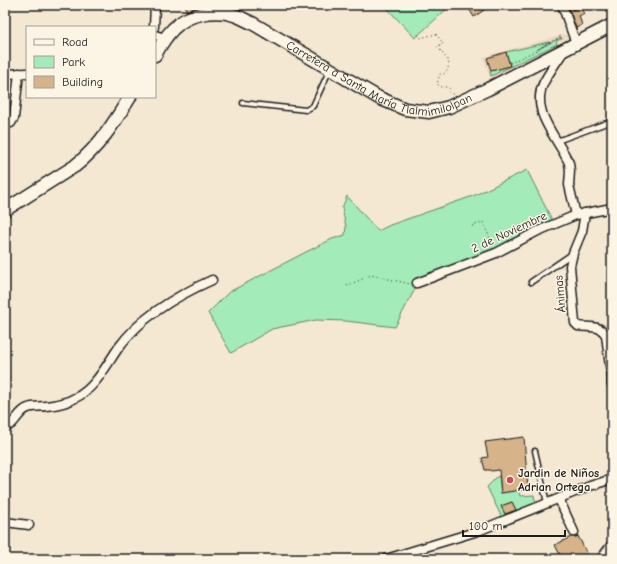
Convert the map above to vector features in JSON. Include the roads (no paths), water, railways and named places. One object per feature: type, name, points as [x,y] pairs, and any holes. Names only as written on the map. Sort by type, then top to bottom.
[{"type":"main road","name":"Carretera a Santa María Tlalmimilolpan","points":[[156,51],[160,36],[189,18],[206,13],[237,16],[252,23],[379,98],[405,110],[429,112],[441,110],[461,101],[565,50],[612,25]]},
{"type":"main road","points":[[5,210],[75,166],[85,158],[108,132],[129,98]]},
{"type":"street","points":[[154,26],[155,5]]},
{"type":"street","points":[[562,5],[576,43]]},
{"type":"street","points":[[565,50],[543,82],[540,92],[540,100],[543,116],[567,158],[570,167],[569,185],[576,215]]},
{"type":"street","points":[[5,74],[23,73],[14,118],[11,123],[5,122]]},
{"type":"street","name":"2 de Noviembre","points":[[416,283],[496,253],[538,231],[576,215],[612,208]]},
{"type":"street","name":"Ánimas","points":[[585,213],[582,231],[573,253],[570,273],[575,323],[578,326],[597,328],[604,332],[612,374]]},
{"type":"street","points":[[5,427],[11,425],[20,412],[28,408],[67,402],[81,395],[105,369],[119,347],[142,323],[177,297],[212,280]]},
{"type":"street","points":[[612,374],[612,385]]},
{"type":"street","points":[[386,559],[478,531],[590,486],[612,479]]},
{"type":"street","points":[[559,499],[574,532]]},
{"type":"street","points":[[5,522],[29,525]]},
{"type":"street","points":[[601,559],[612,544]]},
{"type":"lane","points":[[243,103],[306,110],[313,106],[330,69]]},
{"type":"lane","points":[[557,141],[612,121]]},
{"type":"lane","points":[[531,282],[573,253]]},
{"type":"lane","points":[[535,452],[547,503]]},
{"type":"place","name":"Jardin de Niños Adrian Ortega","points":[[510,480]]}]
